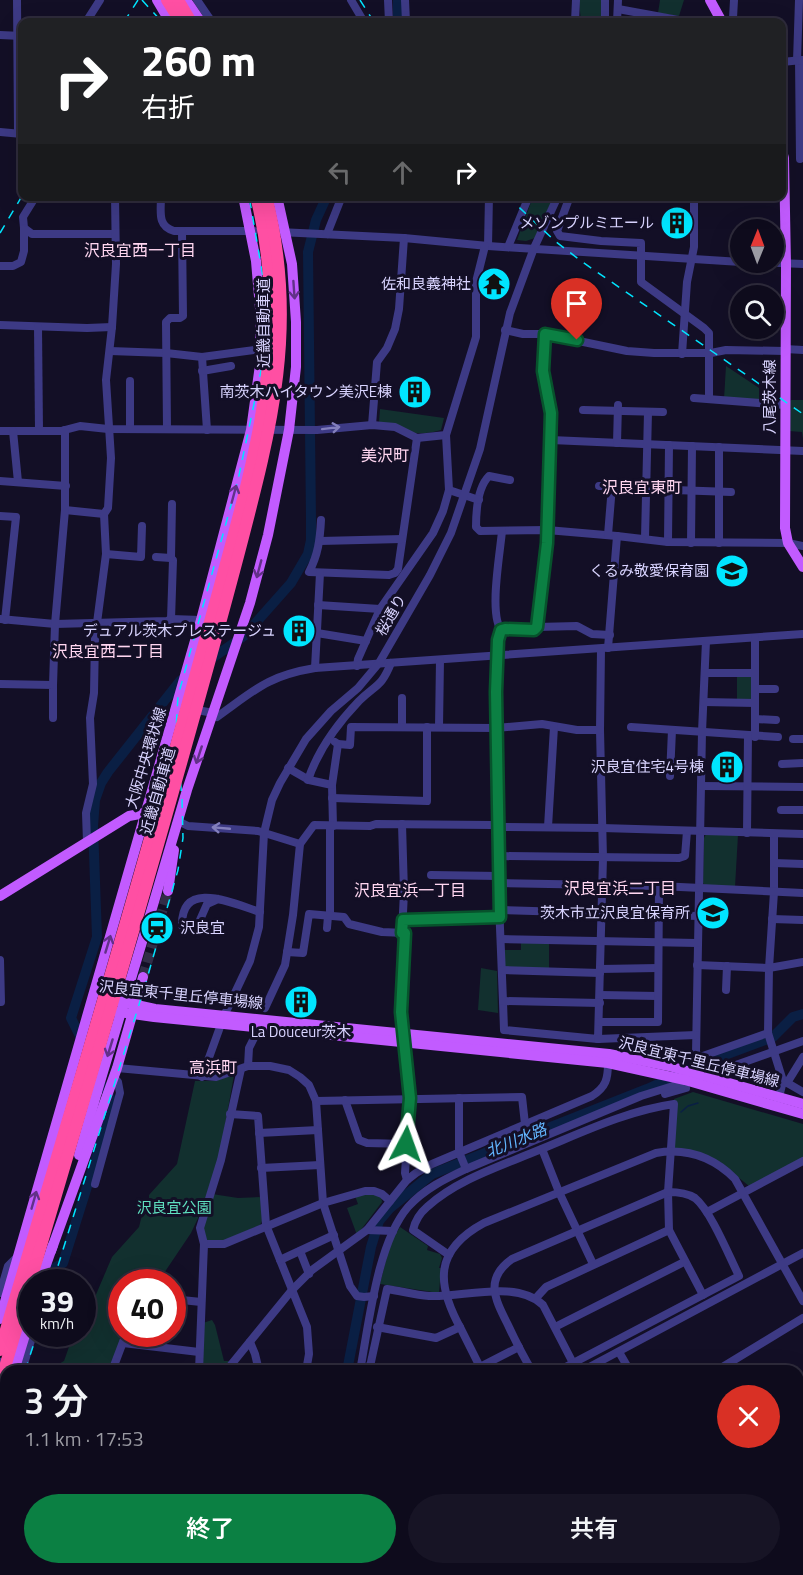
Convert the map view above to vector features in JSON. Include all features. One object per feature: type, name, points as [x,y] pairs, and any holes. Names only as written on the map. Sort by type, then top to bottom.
[{"type":"highway","points":[[167,0],[178,18]]},
{"type":"highway","points":[[178,0],[189,18]]},
{"type":"highway","name":"近畿自動車道","points":[[0,1350],[136,891],[254,453],[266,392],[272,331],[270,272],[257,201]]},
{"type":"highway","name":"近畿自動車道","points":[[6,1365],[145,893],[214,646],[267,444],[276,393],[281,321],[279,271],[267,201]]},
{"type":"main road","points":[[157,0],[168,18]]},
{"type":"main road","points":[[186,0],[198,18]]},
{"type":"main road","points":[[710,0],[720,18]]},
{"type":"main road","name":"大阪中央環状線","points":[[0,1318],[90,1000],[177,707],[251,429],[261,350],[259,292],[251,231],[244,201]]},
{"type":"main road","points":[[51,1251],[177,825],[250,603],[268,535],[290,430],[296,367],[292,264],[278,201]]},
{"type":"main road","name":"八尾茨木線","points":[[784,201],[786,264],[785,528],[788,543],[803,567]]},
{"type":"main road","points":[[0,896],[129,816],[145,813],[177,825]]},
{"type":"main road","points":[[168,891],[177,825]]},
{"type":"main road","points":[[44,1269],[115,1072],[143,977]]},
{"type":"main road","name":"沢良宜東千里丘停車場線","points":[[90,1000],[108,999],[135,1010],[155,1009],[223,1019],[608,1063],[654,1073],[685,1083],[778,1102],[803,1104]]},
{"type":"main road","name":"沢良宜東千里丘停車場線","points":[[404,1038],[609,1054],[705,1076],[778,1102],[803,1114]]},
{"type":"main road","points":[[16,1365],[23,1347]]},
{"type":"street","points":[[17,0],[18,18]]},
{"type":"street","points":[[89,18],[100,0]]},
{"type":"street","points":[[351,0],[362,18]]},
{"type":"street","points":[[388,0],[389,18]]},
{"type":"street","points":[[405,0],[406,18]]},
{"type":"street","points":[[575,18],[576,0]]},
{"type":"street","points":[[605,0],[605,18]]},
{"type":"street","points":[[733,18],[734,0]]},
{"type":"street","points":[[786,157],[801,160],[800,0]]},
{"type":"street","points":[[176,18],[198,1],[209,18]]},
{"type":"street","points":[[618,4],[672,18]]},
{"type":"street","points":[[0,35],[18,36]]},
{"type":"street","points":[[0,132],[18,133]]},
{"type":"street","points":[[0,266],[13,266],[21,262],[24,251],[23,217],[33,201]]},
{"type":"street","points":[[92,839],[86,813],[93,784],[90,718],[94,693],[95,638],[106,554],[104,514],[108,508],[111,458],[106,380],[116,264],[115,201]]},
{"type":"street","points":[[161,201],[162,223],[166,229],[182,231],[286,232],[404,238],[487,246],[730,261]]},
{"type":"street","points":[[323,234],[340,201]]},
{"type":"street","points":[[357,666],[380,609],[433,533],[443,511],[448,490],[446,435],[476,337],[476,282],[487,246],[489,201]]},
{"type":"street","points":[[508,247],[527,201]]},
{"type":"street","name":"桜通り","points":[[202,1077],[223,1019],[250,961],[259,927],[264,833],[272,800],[288,768],[317,726],[358,688],[379,663],[430,575],[451,533],[480,449],[505,330],[534,248],[556,201]]},
{"type":"street","points":[[568,201],[557,231],[560,236],[601,242],[641,243],[640,282],[709,333],[711,352],[709,399]]},
{"type":"street","points":[[682,354],[694,247],[694,201]]},
{"type":"street","points":[[24,228],[32,234],[114,234]]},
{"type":"street","points":[[167,429],[166,322],[170,318],[183,316],[182,231]]},
{"type":"street","points":[[372,425],[377,362],[387,348],[399,309],[404,238]]},
{"type":"street","points":[[786,264],[803,264]]},
{"type":"street","points":[[0,325],[112,327]]},
{"type":"street","points":[[38,327],[39,431]]},
{"type":"street","points":[[505,330],[523,334],[545,334],[627,351],[682,354],[726,350],[803,350]]},
{"type":"street","points":[[537,627],[547,549],[551,405],[543,371],[545,334]]},
{"type":"street","points":[[110,351],[202,357],[261,350]]},
{"type":"street","points":[[202,357],[207,429]]},
{"type":"street","points":[[202,371],[231,366]]},
{"type":"street","points":[[129,429],[130,381]]},
{"type":"street","points":[[694,398],[785,405]]},
{"type":"street","points":[[617,443],[618,408]]},
{"type":"street","points":[[583,410],[618,408],[663,412]]},
{"type":"street","points":[[645,538],[648,412]]},
{"type":"street","points":[[0,431],[65,430],[80,426],[108,429],[290,430],[372,425],[395,427],[417,438],[446,435]]},
{"type":"street","points":[[13,430],[18,482]]},
{"type":"street","points":[[53,718],[55,624],[66,486],[65,430]]},
{"type":"street","points":[[321,520],[320,541],[315,561],[309,572],[389,575],[395,573],[398,569],[417,438]]},
{"type":"street","points":[[550,440],[803,451]]},
{"type":"street","points":[[668,542],[669,445]]},
{"type":"street","points":[[691,543],[692,446]]},
{"type":"street","points":[[719,447],[719,543]]},
{"type":"street","points":[[510,480],[489,476],[484,480],[476,527],[480,531],[547,530],[668,542],[788,543],[803,546]]},
{"type":"street","points":[[0,481],[66,486]]},
{"type":"street","points":[[599,486],[731,492]]},
{"type":"street","points":[[598,1039],[603,858],[600,730],[605,648],[609,635],[612,486]]},
{"type":"street","points":[[448,490],[479,500]]},
{"type":"street","points":[[171,619],[172,504]]},
{"type":"street","points":[[65,510],[104,514]]},
{"type":"street","points":[[0,516],[16,517],[3,620],[55,624],[167,621],[171,619],[201,620]]},
{"type":"street","points":[[106,554],[141,557],[142,526]]},
{"type":"street","points":[[501,630],[497,624],[496,609],[502,531]]},
{"type":"street","points":[[320,541],[402,539]]},
{"type":"street","points":[[156,557],[171,558]]},
{"type":"street","points":[[315,668],[320,573]]},
{"type":"street","points":[[318,605],[380,609]]},
{"type":"street","points":[[501,630],[577,626],[592,634],[609,635]]},
{"type":"street","points":[[501,630],[498,640],[496,728],[504,1030],[598,1039],[696,1035]]},
{"type":"street","points":[[317,633],[366,641]]},
{"type":"street","points":[[177,707],[213,713],[217,717],[245,695],[282,675],[315,668],[803,634]]},
{"type":"street","points":[[747,833],[751,736],[755,719],[755,638]]},
{"type":"street","points":[[706,641],[696,1053],[700,1057],[770,1043],[803,1041]]},
{"type":"street","points":[[439,727],[440,660]]},
{"type":"street","points":[[308,780],[315,759],[329,738],[360,700],[380,684],[391,663]]},
{"type":"street","points":[[705,673],[755,673]]},
{"type":"street","points":[[0,684],[53,685]]},
{"type":"street","points":[[755,689],[775,689]]},
{"type":"street","points":[[402,698],[402,727]]},
{"type":"street","points":[[704,702],[755,703]]},
{"type":"street","points":[[755,719],[776,720]]},
{"type":"street","points":[[329,738],[338,744],[350,745],[351,727],[496,728],[542,724],[600,730]]},
{"type":"street","points":[[332,798],[427,801],[427,727]]},
{"type":"street","points":[[548,827],[554,727]]},
{"type":"street","points":[[632,727],[778,737]]},
{"type":"street","points":[[670,776],[672,730]]},
{"type":"street","points":[[793,739],[803,739]]},
{"type":"street","points":[[327,927],[332,785],[338,744]]},
{"type":"street","points":[[782,764],[803,764]]},
{"type":"street","points":[[288,768],[308,780],[332,785]]},
{"type":"street","points":[[701,786],[803,787]]},
{"type":"street","points":[[781,810],[803,810]]},
{"type":"street","points":[[402,824],[404,933],[401,1012],[410,1098],[406,1144],[405,1173],[407,1180]]},
{"type":"street","points":[[177,825],[264,833],[300,844]]},
{"type":"street","points":[[265,1008],[285,965],[300,844],[314,825],[492,825],[497,827],[803,834]]},
{"type":"street","points":[[498,856],[680,858],[685,856],[687,850],[687,831]]},
{"type":"street","points":[[774,834],[774,892],[769,968],[770,1043],[785,1082],[803,1092]]},
{"type":"street","points":[[774,863],[803,864]]},
{"type":"street","points":[[431,875],[803,893]]},
{"type":"street","points":[[599,1022],[658,1022],[659,886]]},
{"type":"street","points":[[218,899],[207,904],[196,929],[191,930],[182,926],[188,905],[192,900],[203,897],[218,899],[260,912]]},
{"type":"street","points":[[403,920],[500,913],[698,916]]},
{"type":"street","points":[[287,952],[303,953],[309,914],[344,917],[349,924],[382,932],[404,933]]},
{"type":"street","points":[[772,919],[803,920]]},
{"type":"street","points":[[501,939],[697,943]]},
{"type":"street","points":[[0,960],[1,1002]]},
{"type":"street","points":[[697,965],[769,968],[803,962]]},
{"type":"street","points":[[726,990],[727,966]]},
{"type":"street","points":[[502,970],[600,971],[658,968]]},
{"type":"street","points":[[503,1001],[658,996]]},
{"type":"street","points":[[199,1365],[204,1244],[200,1228],[221,1160],[230,1114],[254,1038]]},
{"type":"street","points":[[725,1075],[759,1060],[770,1043]]},
{"type":"street","points":[[705,1076],[770,1043]]},
{"type":"street","points":[[778,1102],[785,1082],[803,1057]]},
{"type":"street","points":[[231,1365],[292,1290],[339,1250],[367,1230],[407,1180],[432,1164],[592,1096],[601,1090],[607,1081],[608,1063]]},
{"type":"street","points":[[95,1184],[120,1093],[115,1072],[216,1077],[244,1067],[270,1066],[289,1070],[309,1085],[316,1101],[323,1203],[350,1286],[361,1297],[374,1296]]},
{"type":"street","points":[[361,1365],[386,1248],[393,1231],[408,1207],[439,1182],[466,1169],[641,1096],[685,1083]]},
{"type":"street","points":[[316,1101],[522,1097],[525,1124]]},
{"type":"street","points":[[459,1098],[459,1152],[466,1169]]},
{"type":"street","points":[[345,1101],[359,1140],[366,1143],[406,1144]]},
{"type":"street","points":[[449,1255],[413,1230],[415,1222],[426,1207],[452,1189],[479,1175],[616,1119],[674,1104],[668,1192],[669,1230],[703,1295]]},
{"type":"street","points":[[230,1114],[258,1116],[267,1225],[307,1327],[309,1354],[307,1365]]},
{"type":"street","points":[[259,1133],[318,1130]]},
{"type":"street","points":[[542,1149],[559,1192],[593,1264]]},
{"type":"street","points":[[476,1365],[445,1295],[444,1276],[449,1255],[459,1239],[469,1230],[656,1153],[671,1151],[694,1154],[724,1168],[735,1179],[803,1301]]},
{"type":"street","points":[[707,1212],[803,1161]]},
{"type":"street","points":[[261,1168],[320,1165]]},
{"type":"street","points":[[204,1244],[224,1244],[323,1203],[365,1191],[382,1194],[390,1201]]},
{"type":"street","points":[[529,1365],[496,1301],[494,1292],[497,1273],[503,1265],[512,1259],[668,1192],[688,1195],[697,1200],[707,1212],[739,1276],[569,1365]]},
{"type":"street","points":[[367,1230],[393,1231]]},
{"type":"street","points":[[536,1298],[546,1287],[669,1230]]},
{"type":"street","points":[[280,1260],[334,1235]]},
{"type":"street","points":[[300,1251],[309,1274]]},
{"type":"street","points":[[594,1365],[803,1253]]},
{"type":"street","points":[[0,1293],[8,1266],[17,1257]]},
{"type":"street","points":[[555,1327],[684,1262]]},
{"type":"street","points":[[45,1265],[45,1269]]},
{"type":"street","points":[[370,1365],[387,1289],[429,1296],[494,1292],[520,1293],[536,1298],[543,1305],[573,1363]]},
{"type":"street","points":[[186,1300],[201,1302]]},
{"type":"street","points":[[726,1365],[803,1318]]},
{"type":"street","points":[[377,1327],[436,1338],[460,1327]]},
{"type":"street","points":[[250,1342],[258,1365]]},
{"type":"street","points":[[23,1365],[27,1347]]},
{"type":"street","points":[[114,1365],[121,1347]]},
{"type":"street","points":[[157,1347],[199,1352]]},
{"type":"street","points":[[485,1365],[519,1347]]},
{"type":"street","points":[[619,1352],[627,1365]]},
{"type":"green space","points":[[579,0],[602,0],[602,18],[581,18]]},
{"type":"green space","points":[[660,0],[684,0],[679,16],[658,13]]},
{"type":"green space","points":[[532,201],[552,201],[535,238],[526,241],[517,240]]},
{"type":"green space","points":[[726,366],[759,388],[759,400],[724,399]]},
{"type":"green space","points":[[803,400],[803,439],[802,432],[789,431],[789,402]]},
{"type":"green space","points":[[380,409],[444,418],[441,430],[416,433],[379,422]]},
{"type":"green space","points":[[737,676],[751,676],[752,701],[737,700]]},
{"type":"green space","points":[[706,834],[738,835],[735,887],[706,886],[703,883]]},
{"type":"green space","points":[[521,941],[549,942],[549,968],[509,968],[505,966],[504,950],[521,950]]},
{"type":"green space","points":[[481,968],[497,971],[498,1013],[478,1010]]},
{"type":"green space","name":"沢良宜公園","points":[[234,1075],[219,1159],[191,1233],[167,1269],[108,1269],[108,1347],[118,1347],[111,1365],[57,1365],[64,1361],[69,1347],[96,1347],[96,1295],[112,1257],[139,1227],[149,1195],[177,1164],[195,1081],[214,1081]]},
{"type":"green space","points":[[693,1092],[803,1124],[803,1158],[749,1186],[718,1161],[673,1148],[674,1099]]},
{"type":"green space","points":[[212,1194],[238,1198],[261,1197],[262,1221],[260,1225],[227,1240],[206,1241],[203,1228]]},
{"type":"green space","points":[[381,1195],[382,1202],[357,1235],[347,1208],[358,1204],[355,1196]]},
{"type":"green space","points":[[400,1227],[428,1246],[427,1250],[440,1254],[442,1258],[439,1268],[441,1268],[439,1293],[380,1284],[390,1244]]},
{"type":"green space","points":[[212,1320],[215,1325],[224,1361],[231,1361],[227,1365],[203,1365],[203,1323]]},
{"type":"waterway","points":[[398,0],[398,18]]},
{"type":"waterway","points":[[208,661],[244,636],[291,583],[308,554],[311,540],[308,252],[316,220],[325,201]]},
{"type":"waterway","points":[[84,1044],[71,1018],[97,937],[93,826],[95,800],[108,772],[180,681],[188,675]]},
{"type":"waterway","name":"北川水路","points":[[348,1365],[371,1247],[379,1221],[390,1208],[432,1174],[773,1037],[793,1017],[803,1014]]},
{"type":"waterway","points":[[53,1269],[63,1263],[113,1104],[105,1087]]},
{"type":"waterway","points":[[681,1112],[688,1106],[698,1103]]},
{"type":"tunnel","points":[[143,977],[168,891]]},
{"type":"railway","points":[[127,18],[138,0]]},
{"type":"railway","points":[[142,0],[158,18]]},
{"type":"railway","points":[[360,0],[371,18]]},
{"type":"railway","points":[[0,233],[19,201]]},
{"type":"railway","points":[[57,1269],[146,982],[178,870],[183,838],[176,731],[178,696],[238,480],[262,366],[265,330],[263,277],[250,201]]},
{"type":"railway","points":[[512,201],[555,241],[581,261],[803,414]]},
{"type":"railway","points":[[27,1365],[33,1347]]},
{"type":"place","name":"メゾンプルミエール","points":[[677,223]]},
{"type":"place","name":"佐和良義神社","points":[[494,284]]},
{"type":"place","name":"南茨木ハイタウン美沢E棟","points":[[415,392]]},
{"type":"place","name":"くるみ敬愛保育園","points":[[732,571]]},
{"type":"place","name":"デュアル茨木プレステージュ","points":[[299,631]]},
{"type":"place","name":"沢良宜住宅4号棟","points":[[727,767]]},
{"type":"place","name":"茨木市立沢良宜保育所","points":[[713,913]]},
{"type":"place","name":"沢良宜","points":[[157,928]]},
{"type":"place","name":"La Douceur茨木","points":[[301,1002]]},
{"type":"district","name":"沢良宜西一丁目","points":[[140,250]]},
{"type":"district","name":"美沢町","points":[[385,455]]},
{"type":"district","name":"沢良宜東町","points":[[642,487]]},
{"type":"district","name":"沢良宜西二丁目","points":[[108,651]]},
{"type":"district","name":"沢良宜浜二丁目","points":[[620,888]]},
{"type":"district","name":"沢良宜浜一丁目","points":[[410,890]]},
{"type":"district","name":"高浜町","points":[[213,1067]]},
{"type":"route","points":[[406,1144],[410,1098],[401,1012],[405,933],[402,933],[403,920],[500,917],[496,692],[498,640],[501,630],[534,630],[537,627],[547,543],[551,413],[543,371],[545,334],[577,340]]}]
